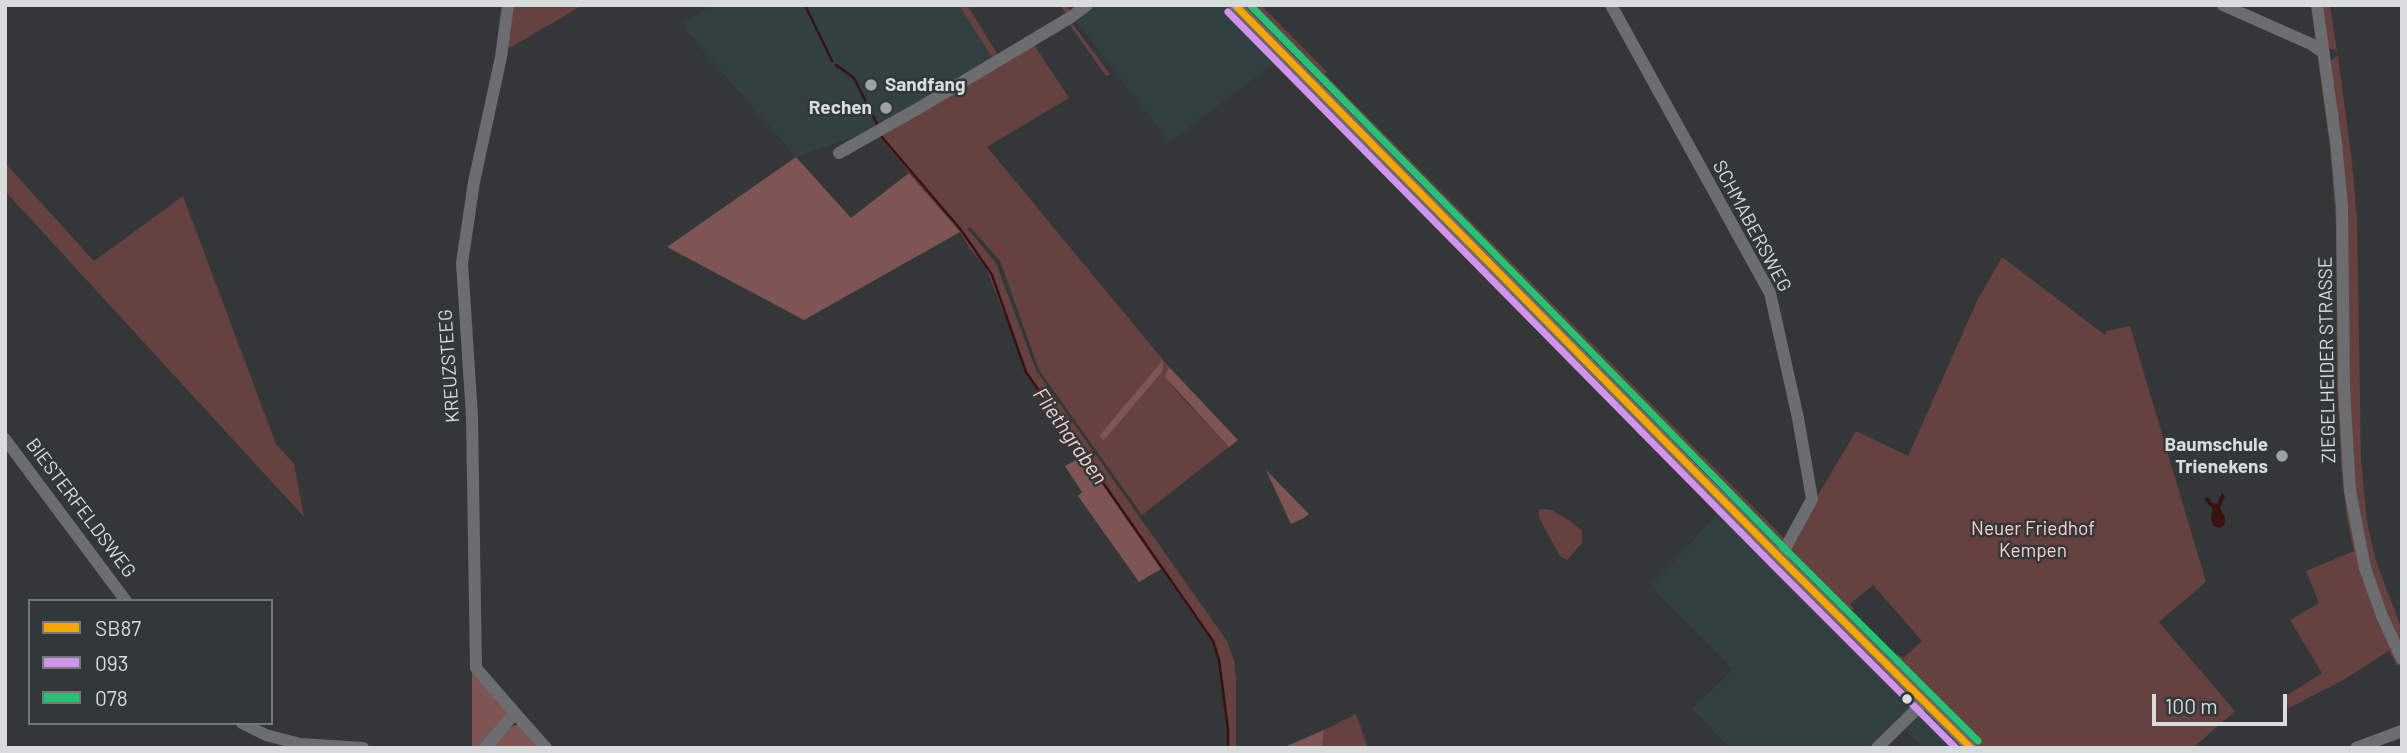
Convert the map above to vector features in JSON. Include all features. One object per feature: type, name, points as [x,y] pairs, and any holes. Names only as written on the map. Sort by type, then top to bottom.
[{"type":"street","name":"KREUZSTEEG","points":[[508,5],[501,57],[474,182],[462,263],[472,416],[476,668],[546,748]]},
{"type":"street","points":[[839,153],[1070,18],[1087,5]]},
{"type":"street","points":[[1235,5],[1971,748]]},
{"type":"street","name":"SCHMABERSWEG","points":[[1611,5],[1770,293],[1798,418],[1812,499],[1780,558]]},
{"type":"street","points":[[2223,5],[2311,44],[2324,53]]},
{"type":"street","name":"ZIEGELHEIDER STRASSE","points":[[2317,5],[2342,205],[2344,388],[2350,491],[2365,568],[2382,617],[2402,659]]},
{"type":"street","name":"BIESTERFELDSWEG","points":[[5,439],[125,599]]},
{"type":"street","points":[[1877,748],[1924,702]]},
{"type":"street","points":[[485,748],[515,713]]},
{"type":"street","points":[[246,725],[266,735],[300,744],[363,748]]},
{"type":"street","points":[[2356,748],[2402,731]]},
{"type":"shaded area","points":[[712,5],[959,5],[993,59],[875,129],[796,157],[684,28],[685,23]]},
{"type":"shaded area","points":[[1092,5],[1224,5],[1278,60],[1169,142],[1074,18]]},
{"type":"shaded area","points":[[796,157],[851,218],[909,173],[960,232],[804,320],[667,247]]},
{"type":"shaded area","points":[[1163,360],[1162,372],[1104,440],[1099,436]]},
{"type":"shaded area","points":[[1169,367],[1238,440],[1229,447],[1165,377]]},
{"type":"shaded area","points":[[1083,456],[1161,569],[1139,582],[1078,496],[1082,492],[1065,466]]},
{"type":"shaded area","points":[[1266,470],[1309,514],[1291,524]]},
{"type":"shaded area","points":[[2222,493],[2225,496],[2220,507],[2225,524],[2220,528],[2214,526],[2211,519],[2213,509],[2204,499],[2208,497],[2212,503],[2217,504]]},
{"type":"shaded area","points":[[1722,509],[1917,706],[1873,748],[1730,748],[1692,709],[1733,669],[1651,586]]},
{"type":"shaded area","points":[[472,660],[509,713],[479,748],[472,748]]},
{"type":"shaded area","points":[[1920,709],[1958,748],[1923,748],[1902,727]]},
{"type":"shaded area","points":[[519,724],[540,748],[490,748],[508,728]]},
{"type":"shaded area","points":[[1324,730],[1322,748],[1282,748]]},
{"type":"green space","points":[[513,5],[583,5],[508,49]]},
{"type":"green space","points":[[959,5],[967,5],[998,55],[1066,15],[1060,5],[1067,5],[1070,11],[1082,5],[999,57],[993,59]]},
{"type":"green space","points":[[1224,5],[1294,71],[1911,694],[1912,701]]},
{"type":"green space","points":[[1243,5],[1261,5],[1327,72],[1325,74],[1786,540],[1779,547]]},
{"type":"green space","points":[[2322,5],[2330,5],[2337,51],[2328,48]]},
{"type":"green space","points":[[1071,22],[1110,74],[1106,76],[1069,24],[1034,45],[1069,98],[987,147],[1169,367],[1166,377],[1179,394],[1229,447],[1142,515],[1039,370],[1000,261],[970,227],[967,228],[996,263],[1036,370],[1227,641],[1234,660],[1236,678],[1236,748],[1227,748],[1219,661],[1212,642],[1030,380],[986,268],[960,232],[879,136]]},
{"type":"green space","points":[[2317,53],[2321,61],[2339,224],[2345,480],[2399,664],[2397,666],[2389,651],[2343,680],[2289,708],[2283,698],[2322,673],[2290,620],[2319,603],[2306,571],[2354,551],[2341,466],[2337,385],[2336,225],[2330,147]]},
{"type":"green space","points":[[2338,56],[2357,220],[2361,460],[2367,522],[2375,558],[2402,630],[2402,651],[2372,575],[2355,492],[2330,61]]},
{"type":"green space","points":[[5,163],[94,261],[183,196],[276,444],[294,464],[304,517],[5,191]]},
{"type":"green space","name":"Neuer Friedhof Kempen","points":[[2002,257],[2105,335],[2107,331],[2130,326],[2206,582],[2159,622],[2235,711],[2193,748],[1979,748],[1894,663],[1898,654],[1903,658],[1922,641],[1873,585],[1850,604],[1854,609],[1843,612],[1787,554],[1856,431],[1908,456],[1977,301]]},
{"type":"green space","points":[[1539,510],[1551,510],[1582,531],[1582,543],[1567,560],[1560,556],[1539,518]]},
{"type":"green space","points":[[1356,714],[1368,748],[1322,748],[1324,730]]},
{"type":"waterway","name":"Fliethgraben","points":[[805,5],[832,61]]},
{"type":"waterway","name":"Fliethgraben","points":[[836,65],[854,78],[878,126]]},
{"type":"waterway","name":"Fliethgraben","points":[[881,136],[961,230],[992,275],[1026,372],[1213,641],[1219,660],[1228,748]]},
{"type":"transit line","name":"SB87","points":[[1235,5],[1971,748]]},
{"type":"transit line","name":"078","points":[[1250,5],[1787,551],[1978,741]]},
{"type":"transit line","name":"093","points":[[1228,12],[1956,748]]},
{"type":"place","name":"Sandfang","points":[[871,85]]},
{"type":"place","name":"Rechen","points":[[886,108]]},
{"type":"place","name":"Baumschule Trienekens","points":[[2282,456]]}]
